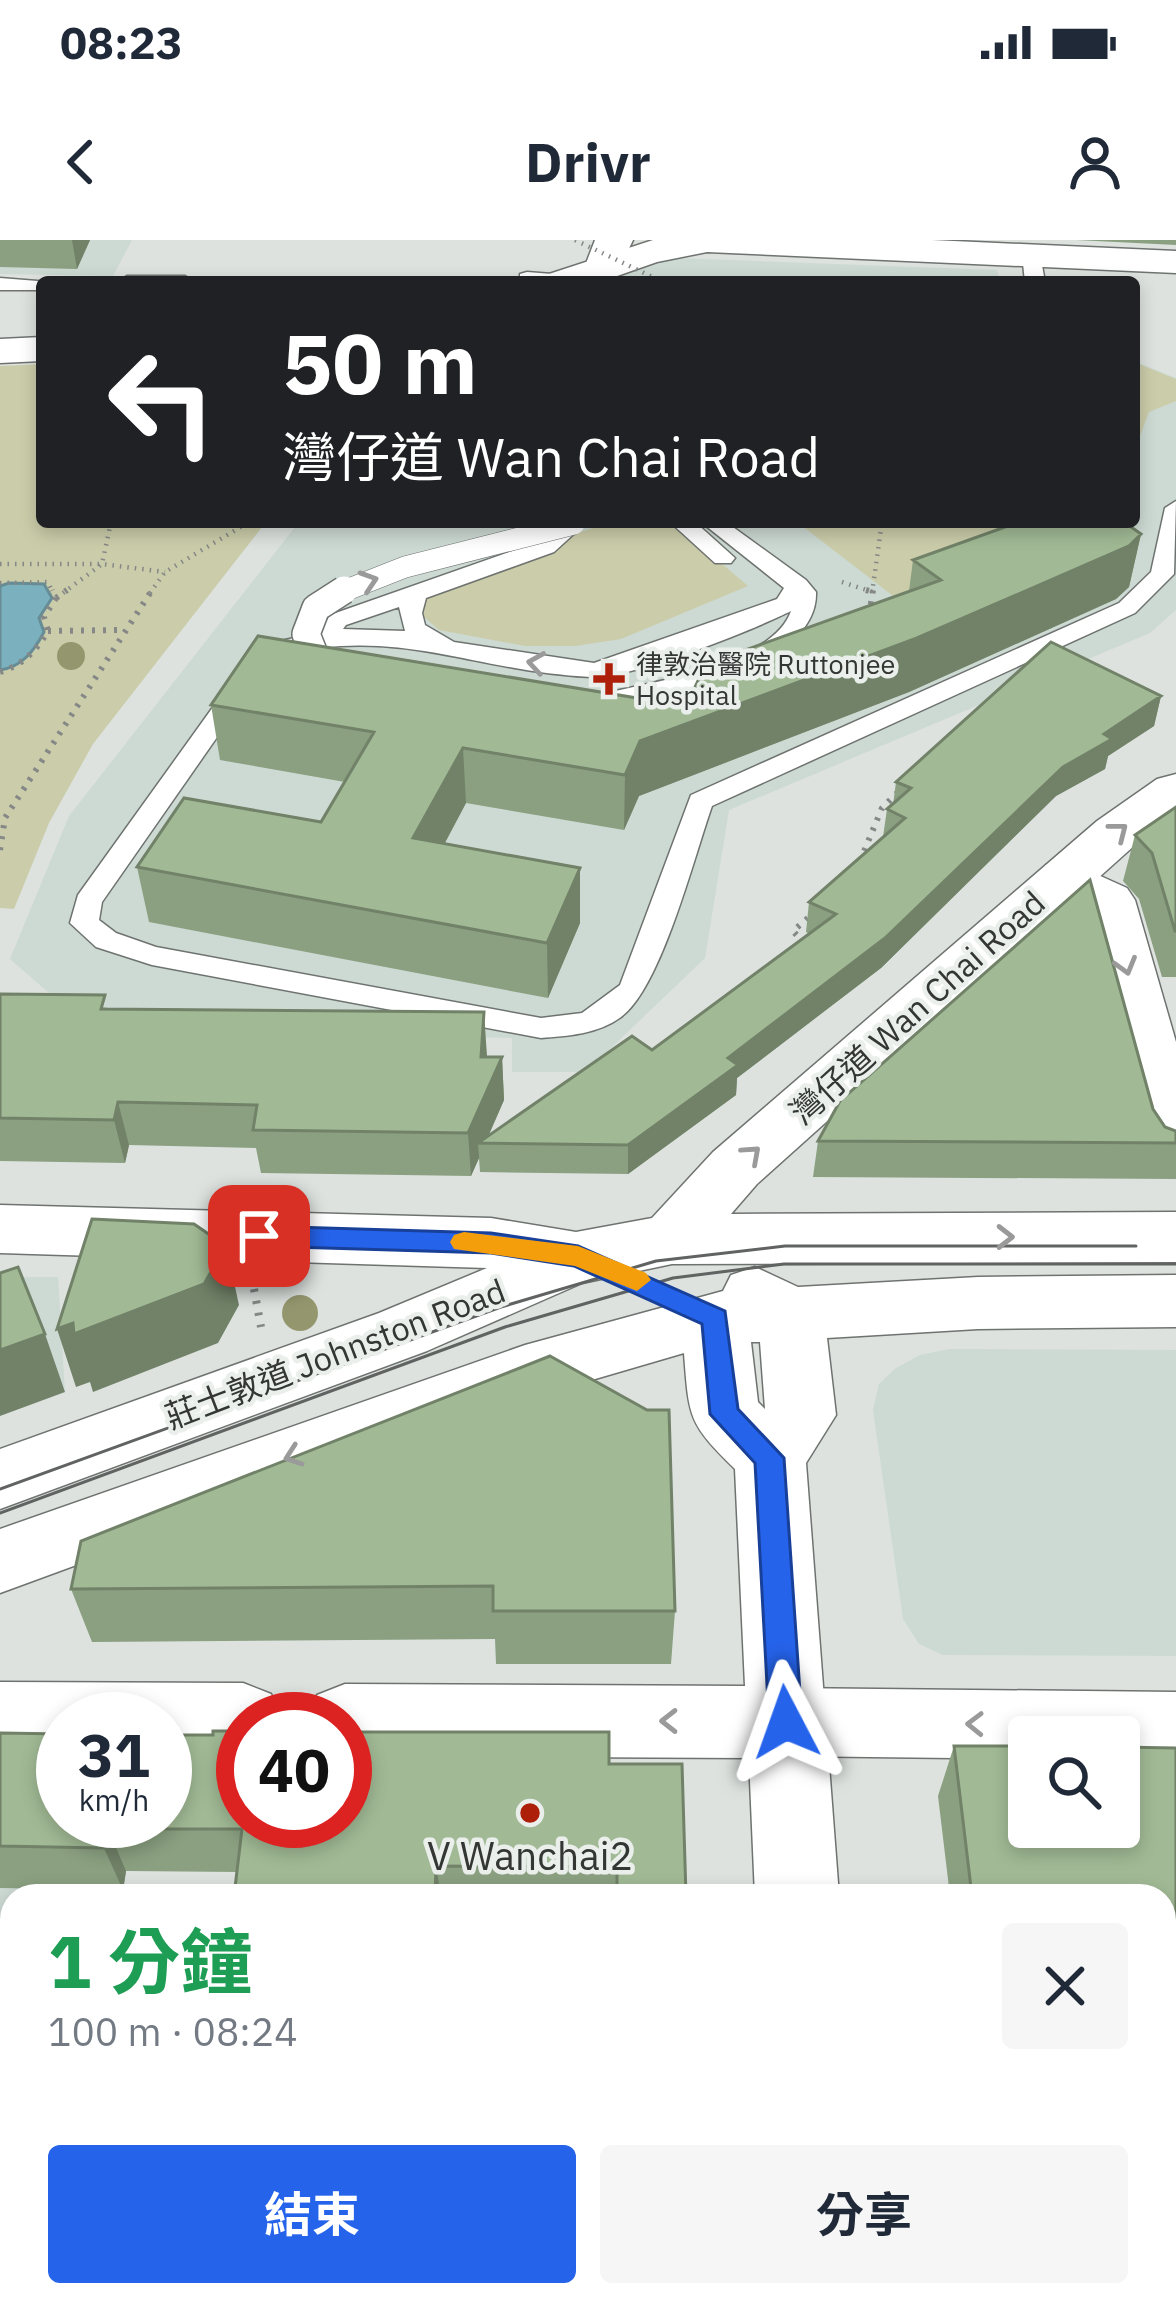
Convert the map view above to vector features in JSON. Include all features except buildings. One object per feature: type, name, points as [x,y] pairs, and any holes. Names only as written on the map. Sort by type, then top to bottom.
[{"type":"street","points":[[573,266],[649,240]]},
{"type":"street","points":[[677,240],[1176,262]]},
{"type":"street","points":[[573,266],[709,241]]},
{"type":"street","points":[[0,334],[36,332]]},
{"type":"street","points":[[0,351],[36,349]]},
{"type":"street","name":"灣仔道 Wan Chai Road","points":[[672,1239],[735,1168],[1065,877],[1176,790]]},
{"type":"street","points":[[1065,877],[1108,900],[1176,1144]]},
{"type":"street","points":[[0,1229],[491,1243],[578,1256],[715,1318]]},
{"type":"street","name":"莊士敦道 Johnston Road","points":[[10,1475],[403,1332],[578,1256],[672,1239],[1176,1237]]},
{"type":"street","points":[[672,1239],[790,1316]]},
{"type":"street","points":[[10,1475],[2,1570],[526,1372],[715,1318],[978,1303],[1176,1301]]},
{"type":"street","points":[[790,1316],[801,1415],[770,1458],[795,1884]]},
{"type":"street","points":[[715,1318],[724,1414],[770,1458]]},
{"type":"street","points":[[0,1718],[216,1719]]},
{"type":"street","points":[[372,1720],[1176,1726]]},
{"type":"lane","points":[[0,284],[36,284]]},
{"type":"lane","points":[[798,585],[786,604],[770,613],[594,670],[395,635],[324,635],[274,650],[251,670],[88,901],[84,923],[106,940],[152,956],[541,1028],[585,1026],[616,1011],[633,988],[700,801],[1127,608],[1162,574],[1176,508]]},
{"type":"lane","points":[[375,678],[335,672],[317,661],[306,644],[307,623],[321,603],[367,581],[558,528]]},
{"type":"lane","points":[[324,635],[338,620],[546,547],[570,528]]},
{"type":"lane","points":[[688,528],[723,558]]},
{"type":"lane","points":[[561,703],[640,697],[771,649],[800,622],[806,604],[798,585],[768,568],[719,528]]},
{"type":"lane","points":[[417,593],[408,609],[410,624],[432,644]]},
{"type":"path","points":[[573,266],[629,276]]},
{"type":"path","points":[[48,631],[44,617],[56,598],[102,564],[109,528]]},
{"type":"path","points":[[0,850],[5,818],[122,630],[165,572],[239,528]]},
{"type":"path","points":[[867,628],[881,528]]},
{"type":"path","points":[[0,564],[102,564],[165,572]]},
{"type":"path","points":[[0,583],[48,582],[56,598]]},
{"type":"path","points":[[48,631],[122,630]]},
{"type":"path","points":[[0,672],[23,664],[48,631]]},
{"type":"path","points":[[858,864],[882,808],[911,778]]},
{"type":"path","points":[[0,805],[5,818]]},
{"type":"path","points":[[808,947],[793,932],[822,905]]},
{"type":"path","points":[[252,1278],[263,1340]]},
{"type":"shaded area","points":[[0,240],[132,240],[113,276],[0,274]]},
{"type":"shaded area","points":[[674,258],[997,270],[998,276],[622,276]]},
{"type":"shaded area","name":"律敦治醫院 Ruttonjee Hospital","points":[[1140,363],[1176,378],[1176,610],[1150,633],[729,810],[705,958],[586,1072],[512,1072],[512,1038],[125,1030],[57,1000],[10,959],[69,816],[294,528],[1140,528]]},
{"type":"shaded area","points":[[0,1277],[58,1277],[65,1392]]},
{"type":"shaded area","points":[[949,1349],[1176,1350],[1176,1656],[943,1655],[919,1644],[903,1619],[873,1410],[879,1384],[896,1368],[920,1355]]},
{"type":"shaded area","points":[[0,1778],[36,1803],[36,1848],[130,1848],[124,1884],[0,1884]]},
{"type":"green space","points":[[36,364],[36,528],[261,528],[93,744],[49,823],[14,909],[0,908],[0,366]]},
{"type":"green space","points":[[1140,364],[1176,379],[1176,401],[1149,412],[1140,436]]},
{"type":"green space","points":[[593,528],[671,528],[681,529],[748,586],[621,639],[575,646],[525,646],[439,630],[415,609],[440,579]]},
{"type":"green space","points":[[805,528],[1087,528],[904,599],[893,596]]},
{"type":"water","points":[[44,584],[52,598],[39,618],[44,632],[36,646],[21,662],[0,670],[0,586]]},
{"type":"tram line","points":[[0,1489],[501,1307],[656,1261],[785,1246],[1136,1246]]},
{"type":"tram line","points":[[0,1513],[505,1327],[673,1278],[784,1264],[1176,1264]]},
{"type":"slow traffic","points":[[464,1242],[578,1256],[637,1280]]},
{"type":"place","name":"律敦治醫院 Ruttonjee Hospital","points":[[609,679]]},
{"type":"place","name":"V Wanchai2","points":[[530,1813]]},
{"type":"route","points":[[259,1236],[491,1243],[578,1256],[715,1318],[724,1414],[770,1458],[786,1722]]}]
